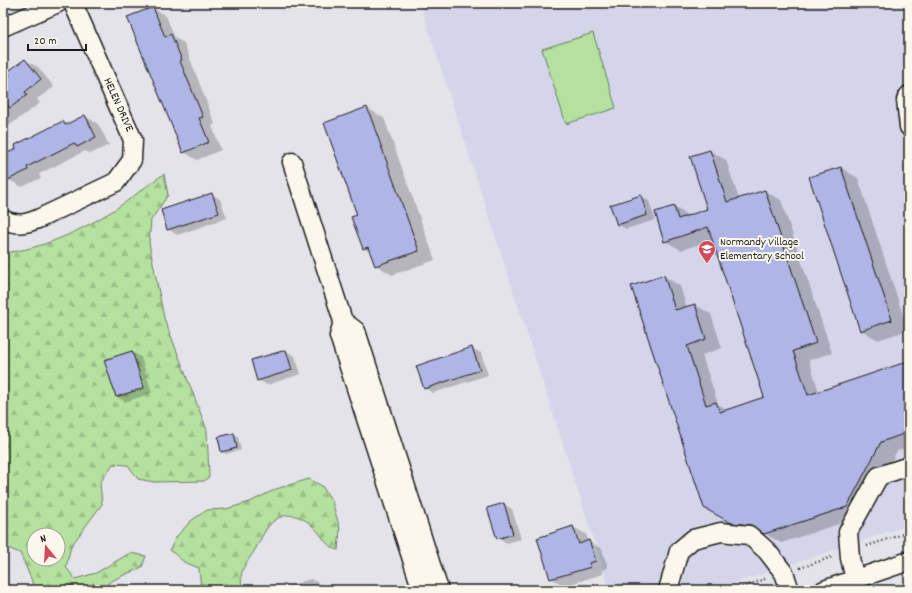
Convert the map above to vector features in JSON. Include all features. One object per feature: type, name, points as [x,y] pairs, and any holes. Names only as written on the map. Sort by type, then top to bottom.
[{"type":"street","points":[[3,27],[58,3]]},
{"type":"street","name":"HELEN DRIVE","points":[[3,219],[9,223],[25,224],[38,220],[116,182],[132,160],[133,140],[73,3]]},
{"type":"street","points":[[909,95],[906,100],[909,127]]},
{"type":"street","points":[[292,162],[343,320],[356,331],[439,590]]},
{"type":"street","points":[[343,320],[339,336],[422,590]]},
{"type":"street","points":[[855,580],[849,552],[848,532],[879,476],[909,466]]},
{"type":"street","points":[[668,590],[679,551],[693,539],[714,533],[748,535],[767,551],[784,573],[790,590]]},
{"type":"street","points":[[829,589],[909,561]]},
{"type":"path","points":[[734,590],[909,532]]},
{"type":"shaded area","name":"Normandy Village Elementary School","points":[[420,3],[909,3],[909,525],[713,590],[610,590]]},
{"type":"green space","points":[[593,33],[616,108],[566,124],[542,49]]},
{"type":"green space","points":[[164,174],[168,195],[151,220],[149,243],[164,318],[207,430],[209,477],[204,481],[154,482],[138,479],[128,465],[113,464],[100,483],[102,504],[71,546],[66,567],[66,527],[26,527],[26,567],[20,553],[8,548],[3,551],[3,253],[32,248],[61,238],[88,225],[127,201]]},
{"type":"green space","points":[[309,479],[322,486],[332,501],[340,529],[338,550],[329,546],[316,529],[306,521],[288,515],[275,520],[264,533],[242,572],[241,583],[243,590],[201,590],[199,568],[184,562],[170,550],[176,537],[192,520],[207,510],[226,509],[250,502],[276,489]]},
{"type":"green space","points":[[130,553],[146,556],[142,567],[111,581],[100,590],[33,590],[32,581],[26,567],[66,567],[75,579],[96,573]]},
{"type":"building","points":[[153,7],[165,37],[171,34],[182,60],[180,61],[203,117],[199,118],[209,142],[183,153],[127,17]]},
{"type":"building","points":[[25,59],[41,79],[25,92],[27,95],[10,108],[3,99],[3,81],[10,75],[7,72]]},
{"type":"building","points":[[367,107],[419,251],[375,266],[368,247],[363,249],[351,217],[357,215],[324,123]]},
{"type":"building","points":[[85,115],[96,137],[77,147],[74,143],[27,167],[28,170],[8,180],[3,170],[3,155],[16,149],[15,145],[63,121],[65,125]]},
{"type":"building","points":[[710,150],[727,202],[765,190],[816,343],[793,351],[808,395],[909,361],[909,432],[881,442],[847,507],[764,534],[751,525],[731,523],[704,508],[631,286],[664,275],[675,310],[695,304],[706,339],[687,346],[706,405],[716,402],[720,412],[764,397],[708,227],[664,242],[655,212],[674,206],[678,219],[707,209],[690,156]]},
{"type":"building","points":[[841,167],[892,320],[860,331],[809,177]]},
{"type":"building","points":[[212,193],[219,213],[167,230],[161,210]]},
{"type":"building","points":[[641,195],[647,215],[617,225],[610,205]]},
{"type":"building","points":[[472,347],[480,370],[424,389],[416,366]]},
{"type":"building","points":[[286,350],[292,370],[257,381],[251,360]]},
{"type":"building","points":[[132,351],[144,388],[116,397],[104,360]]},
{"type":"building","points":[[234,433],[237,448],[221,452],[218,437]]},
{"type":"building","points":[[504,503],[513,534],[497,539],[487,508]]},
{"type":"building","points":[[573,526],[579,544],[589,540],[596,561],[589,563],[591,567],[550,579],[537,538]]},
{"type":"place","name":"Normandy Village Elementary School","points":[[707,264]]}]
